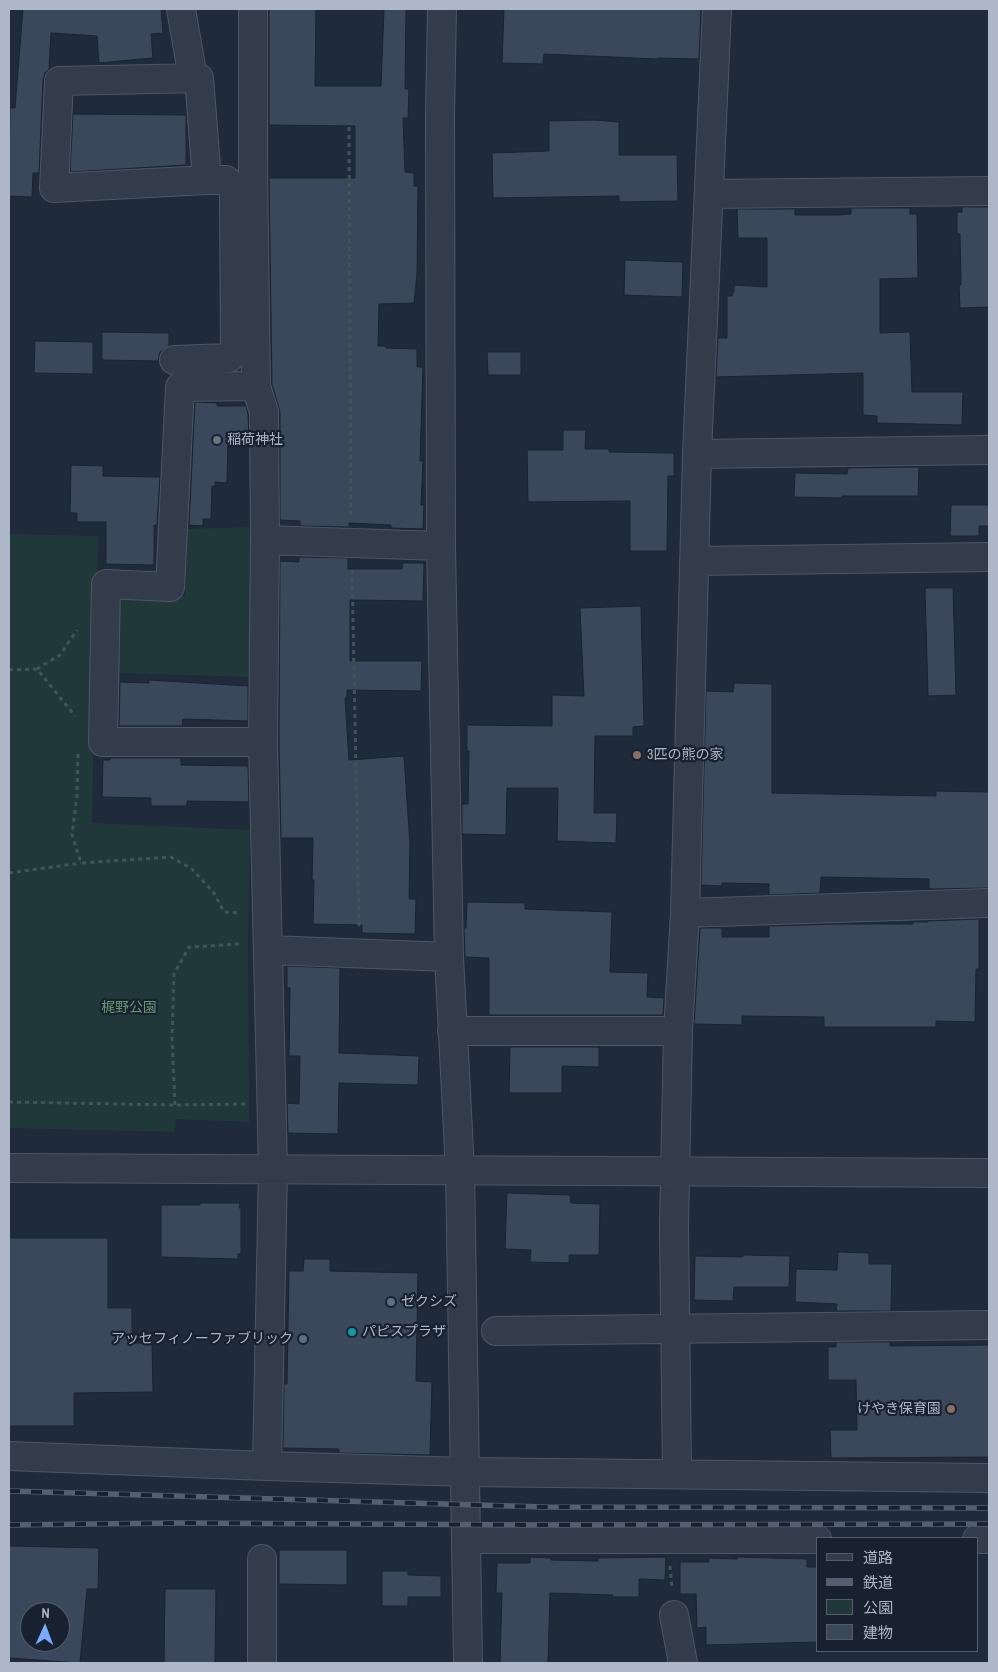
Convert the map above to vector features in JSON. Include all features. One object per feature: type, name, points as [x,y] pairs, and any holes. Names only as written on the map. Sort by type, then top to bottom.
[{"type":"street","points":[[181,9],[192,78]]},
{"type":"street","points":[[253,9],[256,386],[264,412],[263,742],[268,914],[258,947],[273,1170],[267,1466]]},
{"type":"street","points":[[442,9],[440,115],[441,546],[448,957],[460,1170],[468,1663]]},
{"type":"street","points":[[677,1474],[675,1173],[678,1031],[685,913],[697,454],[717,9]]},
{"type":"street","points":[[174,360],[228,358],[235,348],[234,194],[232,185],[226,180],[207,180],[54,188],[59,82],[199,78],[207,180]]},
{"type":"street","points":[[709,194],[989,191]]},
{"type":"street","points":[[256,386],[180,387],[170,587],[106,584],[103,742],[263,742]]},
{"type":"street","points":[[697,454],[989,450]]},
{"type":"street","points":[[265,540],[441,546]]},
{"type":"street","points":[[694,561],[989,557]]},
{"type":"street","points":[[685,913],[989,902]]},
{"type":"street","points":[[258,947],[448,957]]},
{"type":"street","points":[[452,1030],[678,1031]]},
{"type":"street","points":[[9,1168],[675,1173],[989,1173]]},
{"type":"street","points":[[496,1331],[574,1340],[675,1330],[989,1325]]},
{"type":"street","points":[[9,1456],[466,1472],[989,1478]]},
{"type":"street","points":[[466,1539],[816,1539]]},
{"type":"street","points":[[262,1559],[262,1663]]},
{"type":"street","points":[[674,1615],[683,1663]]},
{"type":"path","points":[[349,170],[350,127]]},
{"type":"path","points":[[9,670],[37,669],[60,655],[81,624]]},
{"type":"path","points":[[37,669],[79,721]]},
{"type":"path","points":[[78,748],[77,795],[72,835],[81,863]]},
{"type":"path","points":[[9,873],[81,863],[171,856],[192,870],[214,893],[224,912],[268,914]]},
{"type":"path","points":[[175,1105],[172,1038],[174,974],[189,947],[258,947]]},
{"type":"path","points":[[9,1102],[175,1105],[249,1104]]},
{"type":"path","points":[[668,1538],[674,1615]]},
{"type":"green space","points":[[251,527],[253,677],[115,673],[118,593],[185,596],[187,529]]},
{"type":"green space","name":"梶野公園","points":[[9,534],[98,536],[92,823],[250,830],[248,944],[249,1122],[176,1119],[175,1132],[9,1128]]},
{"type":"building","points":[[23,9],[161,9],[163,33],[151,34],[153,58],[99,63],[97,36],[51,33],[49,69],[45,73],[43,80],[39,173],[33,173],[32,197],[9,196],[10,108],[15,108]]},
{"type":"building","points":[[269,9],[316,9],[315,86],[381,86],[384,9],[406,9],[405,89],[409,89],[408,118],[403,118],[405,172],[414,173],[414,186],[418,186],[417,274],[414,303],[379,304],[378,346],[417,349],[417,367],[423,367],[420,461],[423,461],[421,505],[424,505],[423,529],[391,528],[391,525],[349,523],[349,527],[300,526],[300,521],[280,520],[280,412],[272,384],[269,178],[355,178],[355,126],[269,125]]},
{"type":"building","points":[[504,9],[701,9],[699,59],[544,54],[543,64],[502,63]]},
{"type":"building","points":[[73,114],[186,115],[186,165],[70,172]]},
{"type":"building","points":[[594,120],[619,122],[619,155],[677,155],[678,201],[619,202],[619,196],[493,198],[492,153],[549,151],[549,121]]},
{"type":"building","points":[[962,207],[989,207],[989,307],[960,308],[960,234],[957,234],[957,212],[962,212]]},
{"type":"building","points":[[851,208],[910,208],[910,214],[917,214],[918,278],[880,279],[880,333],[910,332],[912,392],[963,392],[962,425],[877,423],[877,416],[863,415],[863,373],[716,377],[718,338],[727,338],[727,296],[732,296],[734,285],[767,287],[767,238],[738,238],[737,209],[795,209],[795,215],[837,215],[851,214]]},
{"type":"building","points":[[625,260],[683,262],[682,297],[624,295]]},
{"type":"building","points":[[102,332],[169,333],[169,346],[160,352],[158,361],[102,360]]},
{"type":"building","points":[[35,341],[93,342],[93,374],[34,373]]},
{"type":"building","points":[[487,352],[521,352],[521,375],[488,375]]},
{"type":"building","points":[[195,402],[217,403],[217,406],[246,406],[248,414],[249,441],[228,441],[227,483],[215,482],[215,486],[212,486],[211,519],[203,519],[203,526],[189,525]]},
{"type":"building","points":[[563,430],[586,430],[585,449],[609,449],[609,452],[674,453],[674,476],[668,476],[667,551],[630,551],[630,501],[528,502],[527,450],[563,450]]},
{"type":"building","points":[[71,465],[103,466],[103,476],[160,477],[157,525],[154,525],[154,565],[106,564],[106,522],[77,522],[77,513],[70,513]]},
{"type":"building","points":[[919,467],[918,496],[794,497],[795,473],[847,474],[848,468]]},
{"type":"building","points":[[951,505],[989,505],[989,526],[979,526],[979,536],[950,536]]},
{"type":"building","points":[[299,557],[348,558],[348,569],[402,569],[403,563],[424,563],[423,601],[350,600],[350,661],[422,661],[421,691],[347,690],[347,698],[345,698],[349,760],[404,756],[410,845],[409,899],[416,899],[415,934],[362,933],[362,925],[313,924],[313,838],[281,838],[279,742],[280,561],[299,562]]},
{"type":"building","points":[[925,588],[953,588],[956,695],[928,696]]},
{"type":"building","points":[[641,606],[644,726],[633,727],[633,736],[595,736],[594,813],[617,813],[616,843],[557,841],[558,788],[507,788],[506,835],[462,834],[462,804],[468,804],[469,751],[467,751],[467,725],[552,726],[552,695],[584,696],[580,608]]},
{"type":"building","points":[[149,680],[248,686],[248,721],[183,719],[182,726],[119,726],[120,682],[149,683]]},
{"type":"building","points":[[734,683],[772,684],[772,793],[936,796],[936,791],[989,792],[989,888],[929,889],[929,879],[821,877],[820,893],[769,895],[769,884],[722,883],[722,886],[701,885],[706,691],[733,692]]},
{"type":"building","points":[[110,758],[181,758],[181,765],[248,766],[249,802],[187,801],[187,806],[151,806],[151,798],[102,797],[103,760],[110,760]]},
{"type":"building","points":[[467,902],[525,903],[525,909],[612,912],[610,972],[648,973],[647,997],[664,998],[663,1015],[489,1015],[489,958],[465,957],[464,928],[466,928]]},
{"type":"building","points":[[979,919],[979,969],[976,969],[975,1022],[936,1021],[936,1027],[824,1027],[824,1017],[742,1016],[742,1025],[694,1024],[700,928],[722,928],[722,937],[769,937],[769,926],[913,924],[913,922]]},
{"type":"building","points":[[287,966],[340,968],[339,1053],[419,1056],[418,1085],[339,1083],[338,1134],[288,1133],[287,1103],[299,1104],[300,1056],[289,1056],[290,988],[287,988]]},
{"type":"building","points":[[510,1047],[599,1047],[599,1067],[562,1066],[562,1093],[509,1093]]},
{"type":"building","points":[[507,1193],[570,1195],[571,1203],[600,1204],[599,1255],[569,1255],[569,1263],[530,1262],[531,1250],[505,1249]]},
{"type":"building","points":[[200,1203],[240,1203],[241,1254],[238,1254],[238,1259],[161,1257],[161,1205],[200,1205]]},
{"type":"building","points":[[9,1238],[108,1238],[108,1308],[132,1308],[132,1343],[152,1343],[153,1392],[74,1393],[74,1426],[9,1426]]},
{"type":"building","points":[[838,1252],[869,1253],[869,1264],[892,1264],[891,1311],[836,1311],[837,1304],[795,1302],[796,1269],[837,1270]]},
{"type":"building","points":[[743,1255],[790,1256],[789,1287],[734,1287],[733,1301],[694,1300],[695,1256],[743,1257]]},
{"type":"building","points":[[304,1259],[330,1259],[330,1271],[418,1273],[416,1381],[432,1382],[430,1455],[339,1453],[339,1449],[283,1448],[284,1384],[287,1384],[289,1271],[303,1271]]},
{"type":"building","name":"けやき保育園","points":[[836,1342],[890,1342],[890,1346],[989,1345],[989,1457],[831,1458],[830,1430],[857,1430],[856,1380],[828,1380],[828,1347],[836,1347]]},
{"type":"building","points":[[9,1546],[99,1548],[98,1589],[87,1589],[80,1663],[9,1658]]},
{"type":"building","points":[[279,1550],[347,1550],[347,1585],[279,1584]]},
{"type":"building","points":[[530,1557],[551,1558],[551,1560],[598,1561],[598,1558],[666,1557],[665,1580],[639,1579],[639,1597],[550,1593],[548,1663],[500,1663],[502,1593],[496,1593],[497,1563],[530,1563]]},
{"type":"building","points":[[737,1557],[807,1559],[807,1567],[816,1567],[816,1642],[706,1645],[706,1627],[697,1628],[696,1594],[680,1594],[680,1562],[709,1562],[709,1558],[737,1559]]},
{"type":"building","points":[[382,1571],[408,1571],[408,1575],[441,1576],[441,1597],[408,1597],[408,1606],[382,1606]]},
{"type":"building","points":[[165,1589],[216,1589],[215,1663],[164,1663]]},
{"type":"railway","points":[[9,1491],[544,1507],[989,1508]]},
{"type":"railway","points":[[9,1525],[177,1523],[541,1525],[989,1524]]},
{"type":"place","name":"稲荷神社","points":[[217,440]]},
{"type":"place","name":"3匹の熊の家","points":[[637,755]]},
{"type":"place","name":"ゼクシズ","points":[[391,1302]]},
{"type":"place","name":"パピスプラザ","points":[[352,1332]]},
{"type":"place","name":"アッセフィノーファブリック","points":[[303,1339]]},
{"type":"place","name":"けやき保育園","points":[[951,1409]]}]
